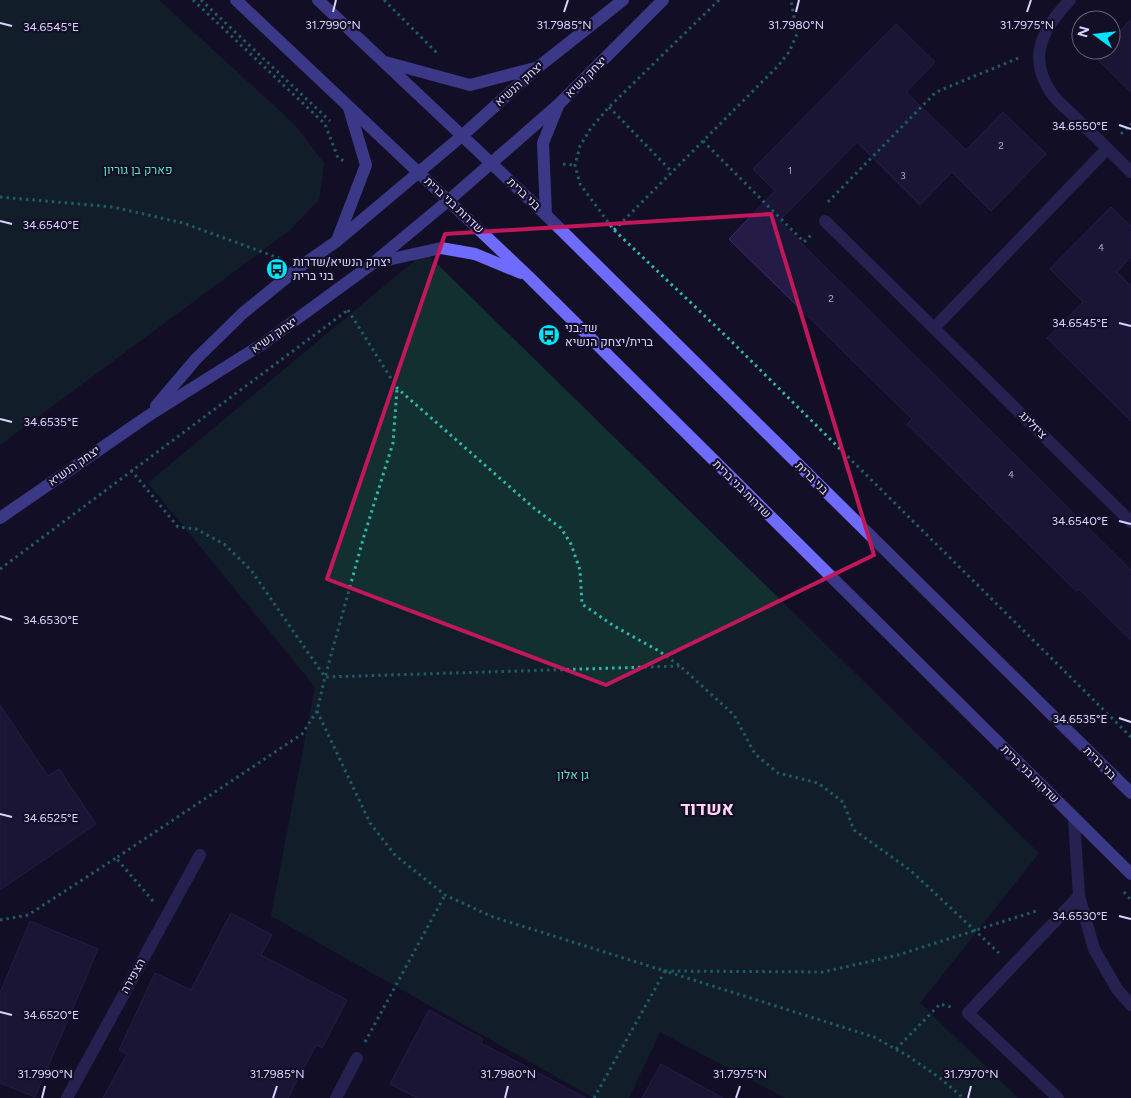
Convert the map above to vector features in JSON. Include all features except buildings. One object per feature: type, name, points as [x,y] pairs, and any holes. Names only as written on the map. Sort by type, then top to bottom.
[{"type":"main road","points":[[236,0],[349,108],[366,165],[337,241]]},
{"type":"main road","points":[[318,0],[492,163]]},
{"type":"main road","name":"יצחק הנשיא","points":[[419,172],[538,68],[623,0]]},
{"type":"main road","name":"יצחק נשיא","points":[[148,416],[264,343],[372,264],[559,104],[663,0]]},
{"type":"main road","points":[[383,61],[470,85],[538,68]]},
{"type":"main road","points":[[546,216],[543,143],[559,104]]},
{"type":"main road","name":"שדרות בני ברית","points":[[349,108],[528,276],[1131,874]]},
{"type":"main road","name":"בני ברית","points":[[492,163],[1131,793]]},
{"type":"main road","points":[[148,416],[196,359],[243,313],[301,266],[337,241],[419,172]]},
{"type":"main road","points":[[372,264],[441,248],[475,254],[528,276]]},
{"type":"main road","name":"יצחק הנשיא","points":[[0,518],[148,416]]},
{"type":"street","points":[[1070,0],[1055,16],[1044,32],[1040,49],[1040,72],[1052,94],[1131,172]]},
{"type":"street","points":[[934,328],[1107,149]]},
{"type":"street","name":"ציזלינג","points":[[825,221],[1131,522]]},
{"type":"street","points":[[1074,818],[1079,896],[1094,949],[1117,989],[1131,1005]]},
{"type":"street","name":"הצפירה","points":[[67,1098],[200,855]]},
{"type":"street","points":[[1058,1098],[968,1013],[1079,896]]},
{"type":"street","points":[[336,1098],[357,1058]]},
{"type":"path","points":[[192,0],[325,124],[338,158],[350,164],[366,165]]},
{"type":"path","points":[[201,0],[330,120],[332,127]]},
{"type":"path","points":[[384,0],[443,59]]},
{"type":"path","points":[[719,0],[609,107],[591,128],[580,146],[575,166],[580,184],[614,230],[727,337],[1131,737]]},
{"type":"path","points":[[614,230],[778,66],[789,52],[797,34],[792,0]]},
{"type":"path","points":[[703,141],[804,242],[825,221],[817,213],[936,92],[1040,49]]},
{"type":"path","points":[[609,107],[672,172]]},
{"type":"path","points":[[334,135],[339,150],[348,157],[366,165]]},
{"type":"path","points":[[0,197],[113,206],[183,223],[301,266]]},
{"type":"path","points":[[354,277],[348,310],[396,388],[535,509],[561,528],[571,544],[580,570],[582,604],[614,626],[659,650],[680,666],[734,715],[755,754],[778,773],[818,783],[843,802],[854,830],[910,870],[1013,966]]},
{"type":"path","points":[[0,569],[348,310]]},
{"type":"path","points":[[0,920],[28,915],[302,734],[317,711],[364,536],[394,443],[396,388]]},
{"type":"path","points":[[131,470],[178,527],[196,529],[224,544],[251,570],[325,677]]},
{"type":"path","points":[[325,677],[680,666]]},
{"type":"path","points":[[317,711],[370,823],[395,856],[445,895],[493,917],[874,1037],[940,1078],[963,1098]]},
{"type":"path","points":[[116,858],[166,916]]},
{"type":"path","points":[[1118,886],[1131,900]]},
{"type":"path","points":[[357,1058],[445,895]]},
{"type":"path","points":[[665,971],[823,972],[898,955],[1041,909]]},
{"type":"path","points":[[594,1098],[665,971]]},
{"type":"path","points":[[896,1049],[940,1004],[968,1013]]},
{"type":"highlighted area","points":[[771,214],[874,555],[606,685],[327,579],[445,234]]},
{"type":"green space","name":"פארק בן גוריון","points":[[0,0],[159,0],[295,125],[324,163],[319,200],[290,230],[0,445]]},
{"type":"green space","name":"גן אלון","points":[[425,252],[1039,853],[920,1003],[1018,1098],[785,1098],[660,1032],[629,1098],[594,1098],[271,916],[315,687],[148,483]]},
{"type":"place","name":"יצחק הנשיא/שדרות בני ברית","points":[[277,269]]},
{"type":"place","name":"שד.בני ברית/יצחק הנשיא","points":[[549,335]]},
{"type":"district","name":"אשדוד","points":[[707,809]]}]
